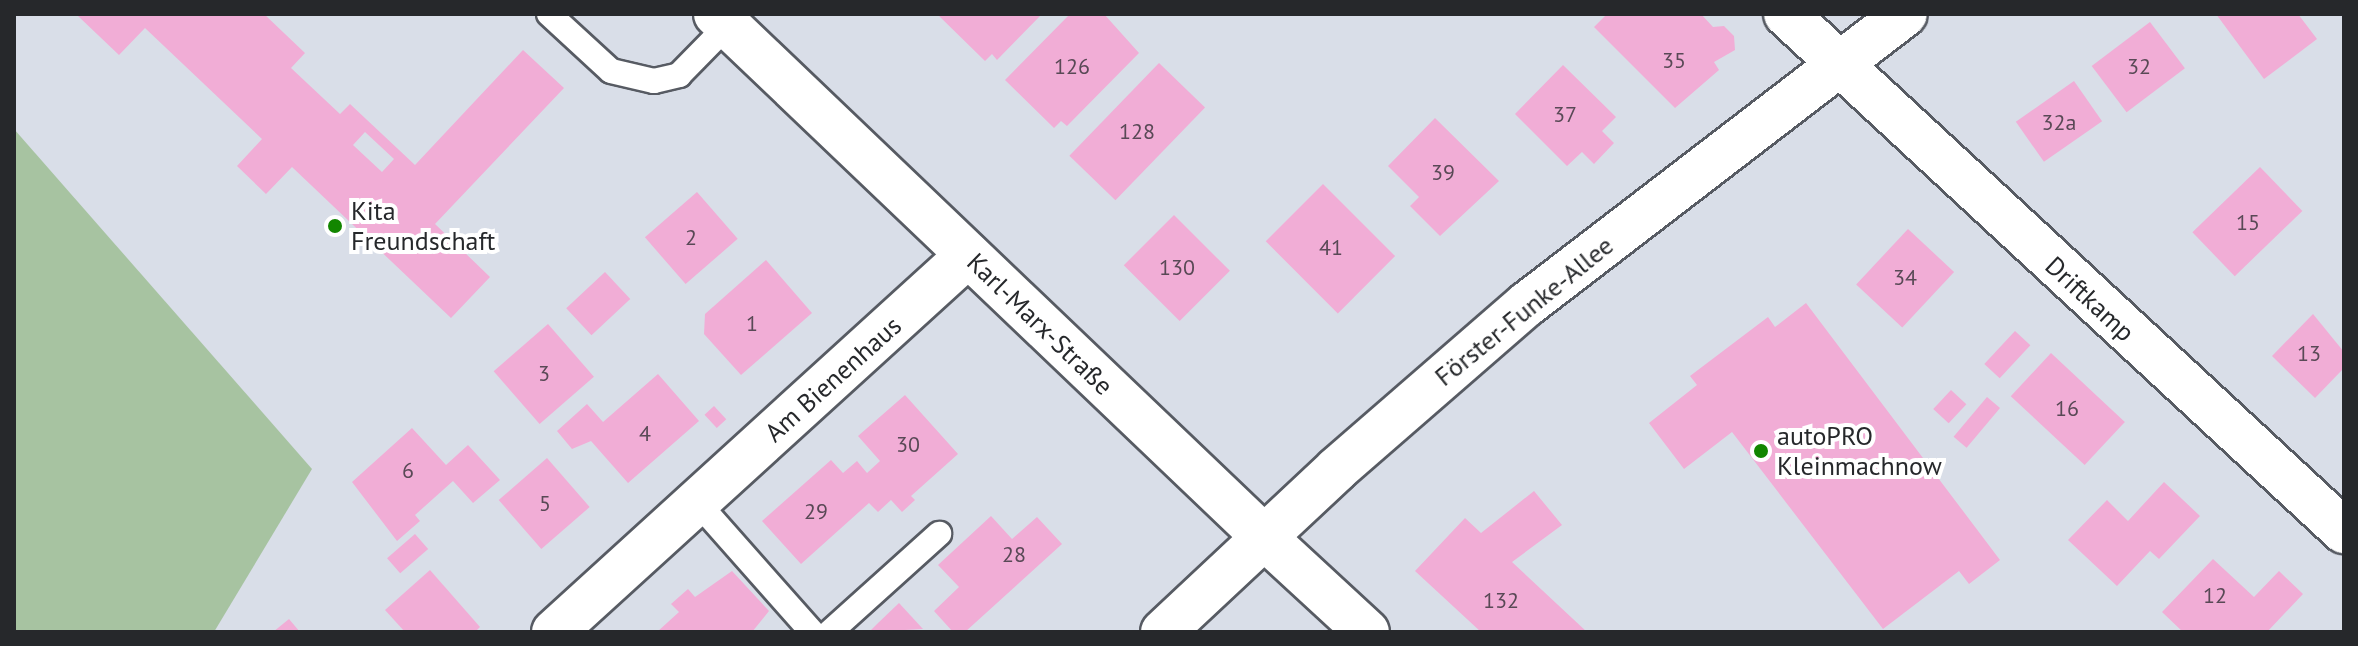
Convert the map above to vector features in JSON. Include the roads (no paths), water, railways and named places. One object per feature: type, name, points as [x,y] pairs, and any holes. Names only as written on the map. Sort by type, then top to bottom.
[{"type":"street","name":"Driftkamp","points":[[1786,14],[2344,531]]},
{"type":"street","name":"Förster-Funke-Allee","points":[[1163,632],[1264,537],[1527,304],[1905,14]]},
{"type":"street","name":"Karl-Marx-Straße","points":[[722,20],[1367,632]]},
{"type":"street","name":"Am Bienenhaus","points":[[554,632],[968,255]]},
{"type":"lane","points":[[549,14],[611,71],[654,81],[679,75],[722,20]]},
{"type":"lane","points":[[697,502],[812,632]]},
{"type":"lane","points":[[830,632],[939,534]]},
{"type":"place","name":"Kita Freundschaft","points":[[335,226]]},
{"type":"place","name":"autoPRO Kleinmachnow","points":[[1761,451]]}]
